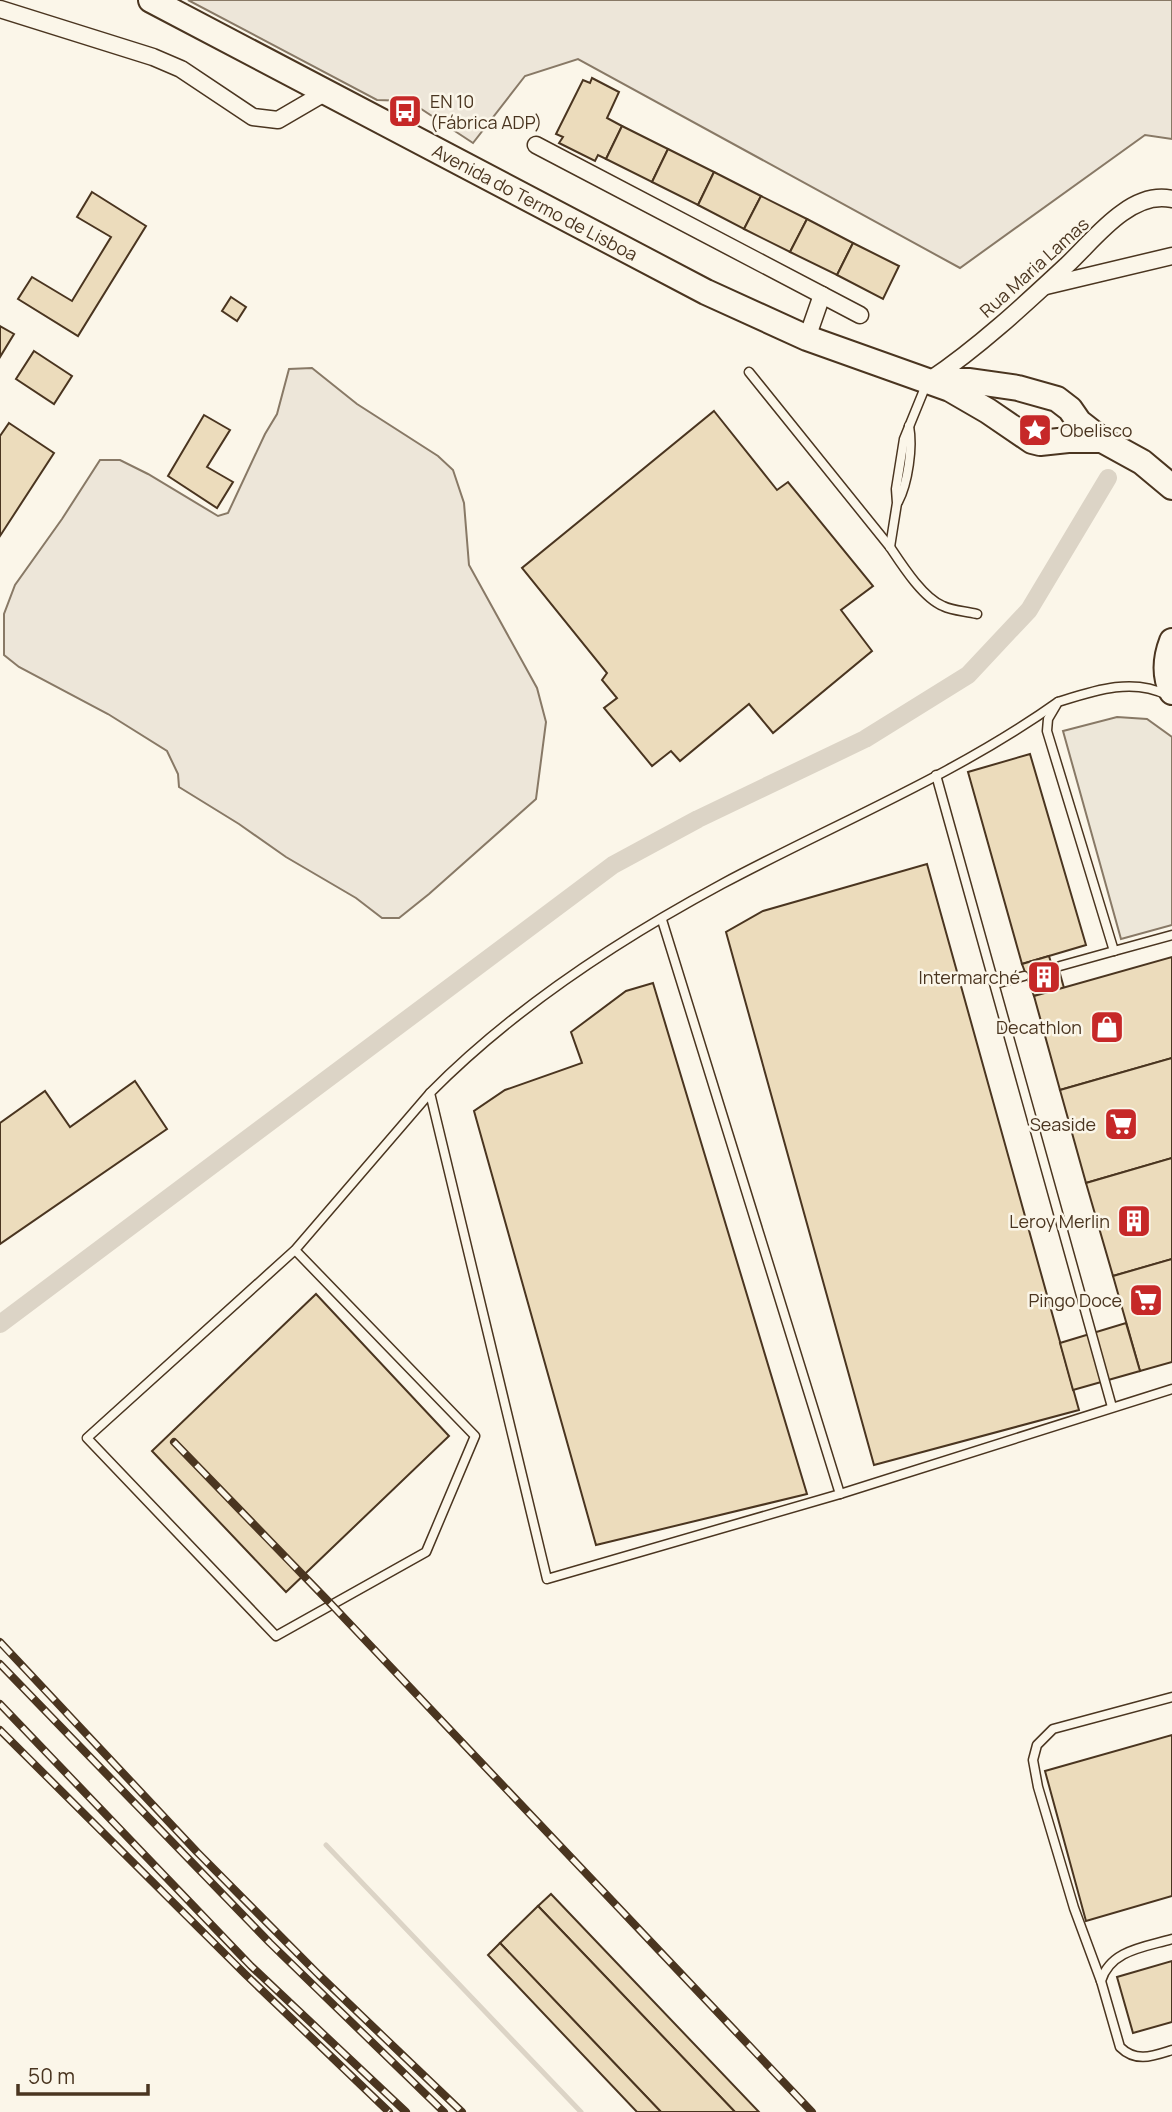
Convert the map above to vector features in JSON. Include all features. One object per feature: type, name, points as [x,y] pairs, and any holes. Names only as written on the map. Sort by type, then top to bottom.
[{"type":"main road","name":"Avenida do Termo de Lisboa","points":[[151,0],[706,292],[807,338],[950,389],[1032,441],[1040,443],[1102,440]]},
{"type":"main road","name":"Avenida do Termo de Lisboa","points":[[928,381],[970,381],[1039,392],[1057,399],[1070,409],[1079,422],[1102,440],[1142,462],[1172,487]]},
{"type":"main road","points":[[1172,641],[1166,666],[1172,692]]},
{"type":"street","points":[[0,9],[181,69],[253,117],[278,120],[326,92]]},
{"type":"street","points":[[536,145],[860,315]]},
{"type":"street","name":"Rua Maria Lamas","points":[[928,381],[951,365],[1043,287],[1122,213],[1142,201],[1159,196],[1172,199]]},
{"type":"street","points":[[1043,287],[1172,256]]},
{"type":"street","points":[[807,338],[822,295]]},
{"type":"lane","points":[[749,372],[890,547],[903,567],[933,600],[948,608],[977,614]]},
{"type":"lane","points":[[890,547],[904,439],[928,381]]},
{"type":"lane","points":[[295,1250],[475,1436],[426,1552],[276,1636],[87,1438],[295,1250],[430,1093],[465,1058],[582,967],[722,884],[936,775],[1024,726],[1058,702],[1099,689],[1116,687],[1156,690],[1172,698]]},
{"type":"lane","points":[[1058,702],[1048,719],[1048,731],[1114,951]]},
{"type":"lane","points":[[936,775],[1112,1407]]},
{"type":"lane","points":[[662,920],[840,1494]]},
{"type":"lane","points":[[1060,966],[1172,935]]},
{"type":"lane","points":[[995,984],[1024,975]]},
{"type":"lane","points":[[430,1093],[547,1578],[840,1494],[1172,1389]]},
{"type":"lane","points":[[1172,1697],[1053,1729],[1037,1745],[1033,1760],[1038,1787],[1074,1908],[1101,1981],[1120,2047],[1133,2056],[1145,2058],[1172,2050]]},
{"type":"lane","points":[[1101,1981],[1110,1963],[1123,1953],[1172,1940]]},
{"type":"shaded area","points":[[188,0],[1172,0],[1172,139],[1145,135],[960,268],[578,59],[525,76],[473,143],[409,101],[377,100]]},
{"type":"shaded area","points":[[312,368],[357,404],[438,456],[453,470],[464,503],[469,565],[537,688],[546,722],[536,799],[399,918],[382,918],[356,898],[286,857],[179,787],[178,774],[167,751],[108,714],[19,667],[4,655],[4,614],[15,585],[100,460],[120,460],[218,516],[228,513],[277,414],[289,369]]},
{"type":"shaded area","points":[[1117,717],[1147,719],[1172,737],[1172,925],[1121,939],[1063,731]]},
{"type":"building","points":[[592,78],[619,92],[607,118],[622,126],[606,159],[598,155],[595,161],[559,143],[563,137],[556,134],[583,80],[590,83]]},
{"type":"building","points":[[622,126],[668,149],[652,182],[606,159]]},
{"type":"building","points":[[668,149],[714,172],[698,205],[652,182]]},
{"type":"building","points":[[714,172],[761,196],[744,229],[698,205]]},
{"type":"building","points":[[92,192],[146,226],[78,336],[18,299],[32,277],[72,301],[111,237],[77,217]]},
{"type":"building","points":[[761,196],[807,219],[790,252],[744,229]]},
{"type":"building","points":[[807,219],[853,243],[837,275],[790,252]]},
{"type":"building","points":[[853,243],[899,266],[883,299],[837,275]]},
{"type":"building","points":[[231,297],[246,307],[237,321],[222,311]]},
{"type":"building","points":[[0,326],[14,334],[0,357]]},
{"type":"building","points":[[34,351],[72,376],[54,404],[16,379]]},
{"type":"building","points":[[714,411],[777,490],[788,482],[873,586],[841,610],[872,651],[773,733],[749,704],[680,761],[671,751],[652,766],[604,708],[617,698],[602,680],[607,673],[522,568]]},
{"type":"building","points":[[204,415],[230,430],[207,467],[233,482],[217,508],[168,476]]},
{"type":"building","points":[[9,423],[54,453],[0,536],[0,436]]},
{"type":"building","points":[[1030,754],[1086,945],[1022,964],[968,772]]},
{"type":"building","points":[[927,864],[1079,1410],[874,1465],[726,932],[763,911]]},
{"type":"building","name":"Intermarché","points":[[1049,956],[1052,966],[1057,963],[1064,988],[1034,996],[1022,964]]},
{"type":"building","name":"Decathlon","points":[[1172,957],[1172,1058],[1060,1090],[1034,996]]},
{"type":"building","points":[[653,983],[807,1494],[596,1545],[474,1111],[505,1090],[582,1063],[571,1032],[626,991]]},
{"type":"building","name":"Seaside","points":[[1172,1058],[1172,1158],[1086,1183],[1060,1090]]},
{"type":"building","points":[[135,1081],[167,1129],[0,1244],[0,1123],[45,1091],[70,1127]]},
{"type":"building","name":"Leroy Merlin","points":[[1172,1158],[1172,1259],[1113,1276],[1086,1183]]},
{"type":"building","name":"Pingo Doce","points":[[1172,1259],[1172,1362],[1140,1371],[1113,1276]]},
{"type":"building","points":[[316,1294],[449,1436],[286,1592],[152,1451]]},
{"type":"building","points":[[1126,1323],[1140,1371],[1073,1390],[1060,1343]]},
{"type":"building","points":[[1172,1735],[1172,1896],[1086,1921],[1045,1771]]},
{"type":"building","points":[[551,1894],[759,2112],[735,2112],[538,1906]]},
{"type":"building","points":[[538,1906],[735,2112],[661,2112],[500,1943]]},
{"type":"building","points":[[500,1943],[661,2112],[637,2112],[488,1955]]},
{"type":"building","points":[[1172,1961],[1172,2022],[1133,2033],[1117,1977]]},
{"type":"waterway","points":[[0,1324],[613,865],[698,819],[865,739],[968,675],[1029,610],[1108,478]]},
{"type":"waterway","points":[[326,1845],[581,2112]]},
{"type":"railway","points":[[174,1442],[812,2112]]},
{"type":"railway","points":[[0,1642],[197,1852],[319,1975],[462,2112]]},
{"type":"railway","points":[[0,1664],[270,1943],[444,2112]]},
{"type":"railway","points":[[0,1704],[251,1966],[406,2112]]},
{"type":"railway","points":[[0,1730],[245,1974],[389,2112]]},
{"type":"place","name":"EN 10 (Fábrica ADP)","points":[[405,111]]},
{"type":"place","name":"Obelisco","points":[[1035,430]]},
{"type":"place","name":"Intermarché","points":[[1044,977]]},
{"type":"place","name":"Decathlon","points":[[1107,1027]]},
{"type":"place","name":"Seaside","points":[[1121,1124]]},
{"type":"place","name":"Leroy Merlin","points":[[1134,1221]]},
{"type":"place","name":"Pingo Doce","points":[[1146,1300]]}]
